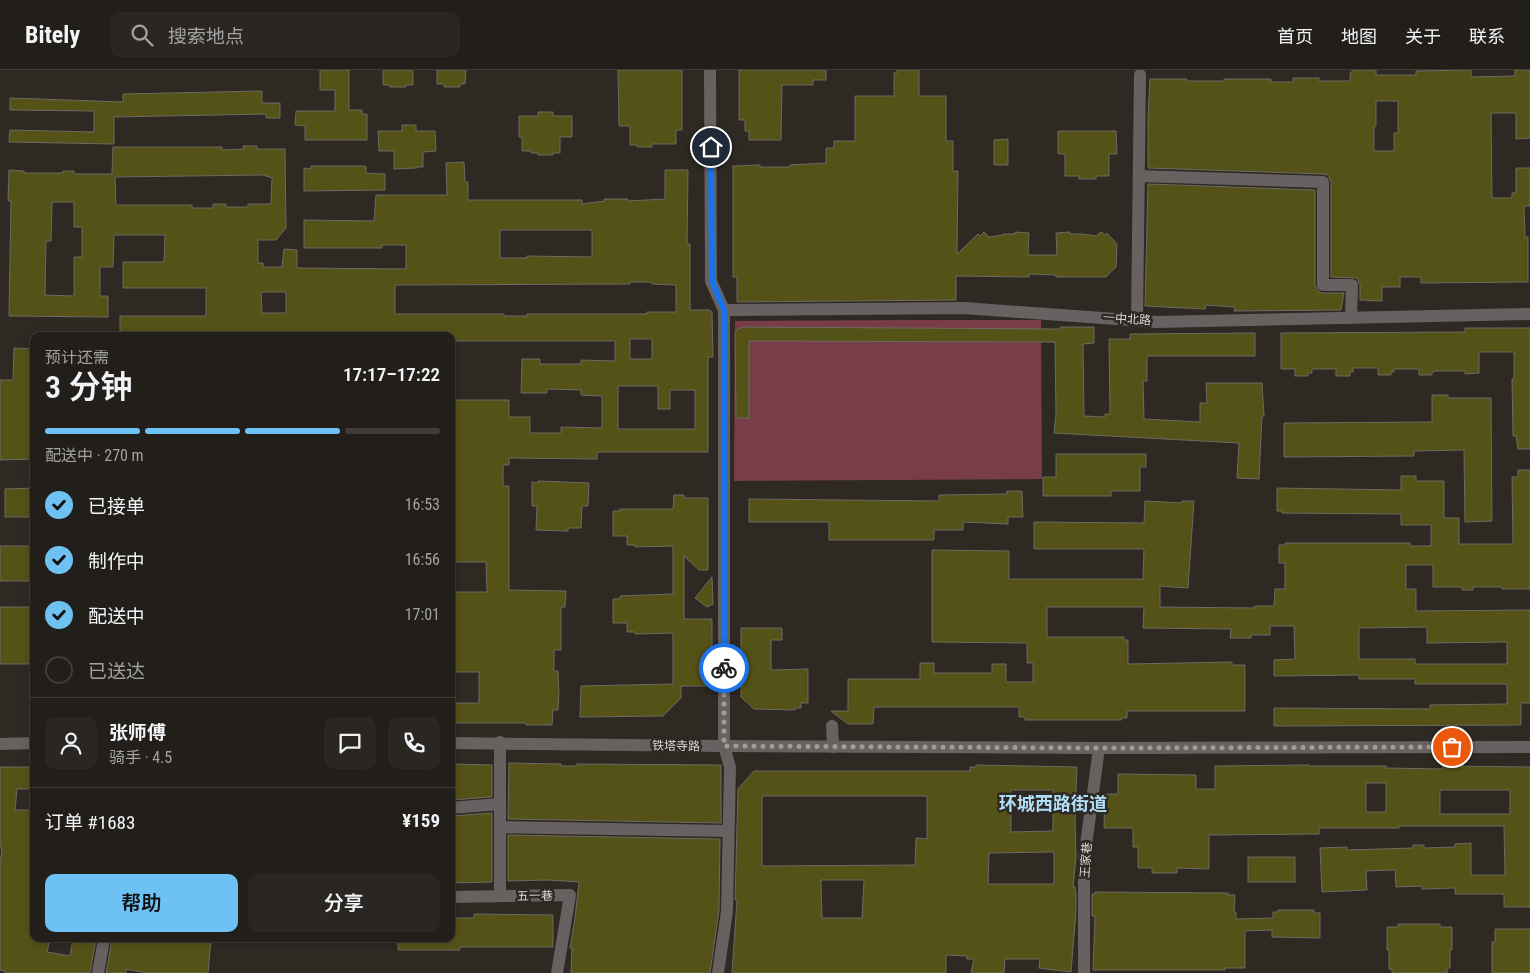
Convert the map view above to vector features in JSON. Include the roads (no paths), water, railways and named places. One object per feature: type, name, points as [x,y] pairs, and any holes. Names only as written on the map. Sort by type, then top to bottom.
[{"type":"street","points":[[710,70],[712,281],[724,310],[724,746],[730,767],[728,911],[718,973]]},
{"type":"street","points":[[1137,320],[1140,75]]},
{"type":"street","points":[[1139,176],[1323,182],[1323,285],[1352,285],[1351,318]]},
{"type":"street","name":"一中北路","points":[[724,310],[964,308],[1157,322],[1530,314]]},
{"type":"street","points":[[832,726],[833,747]]},
{"type":"street","name":"铁塔寺路","points":[[455,742],[833,747],[1530,747]]},
{"type":"street","points":[[500,742],[500,896]]},
{"type":"street","points":[[0,744],[30,743]]},
{"type":"street","name":"王家巷","points":[[1084,973],[1084,860],[1099,748]]},
{"type":"street","points":[[455,808],[500,804]]},
{"type":"street","points":[[500,827],[728,831]]},
{"type":"street","name":"五一巷","points":[[455,897],[570,895],[557,973]]},
{"type":"street","points":[[98,973],[103,942]]},
{"type":"district","name":"环城西路街道","points":[[1053,804]]}]
